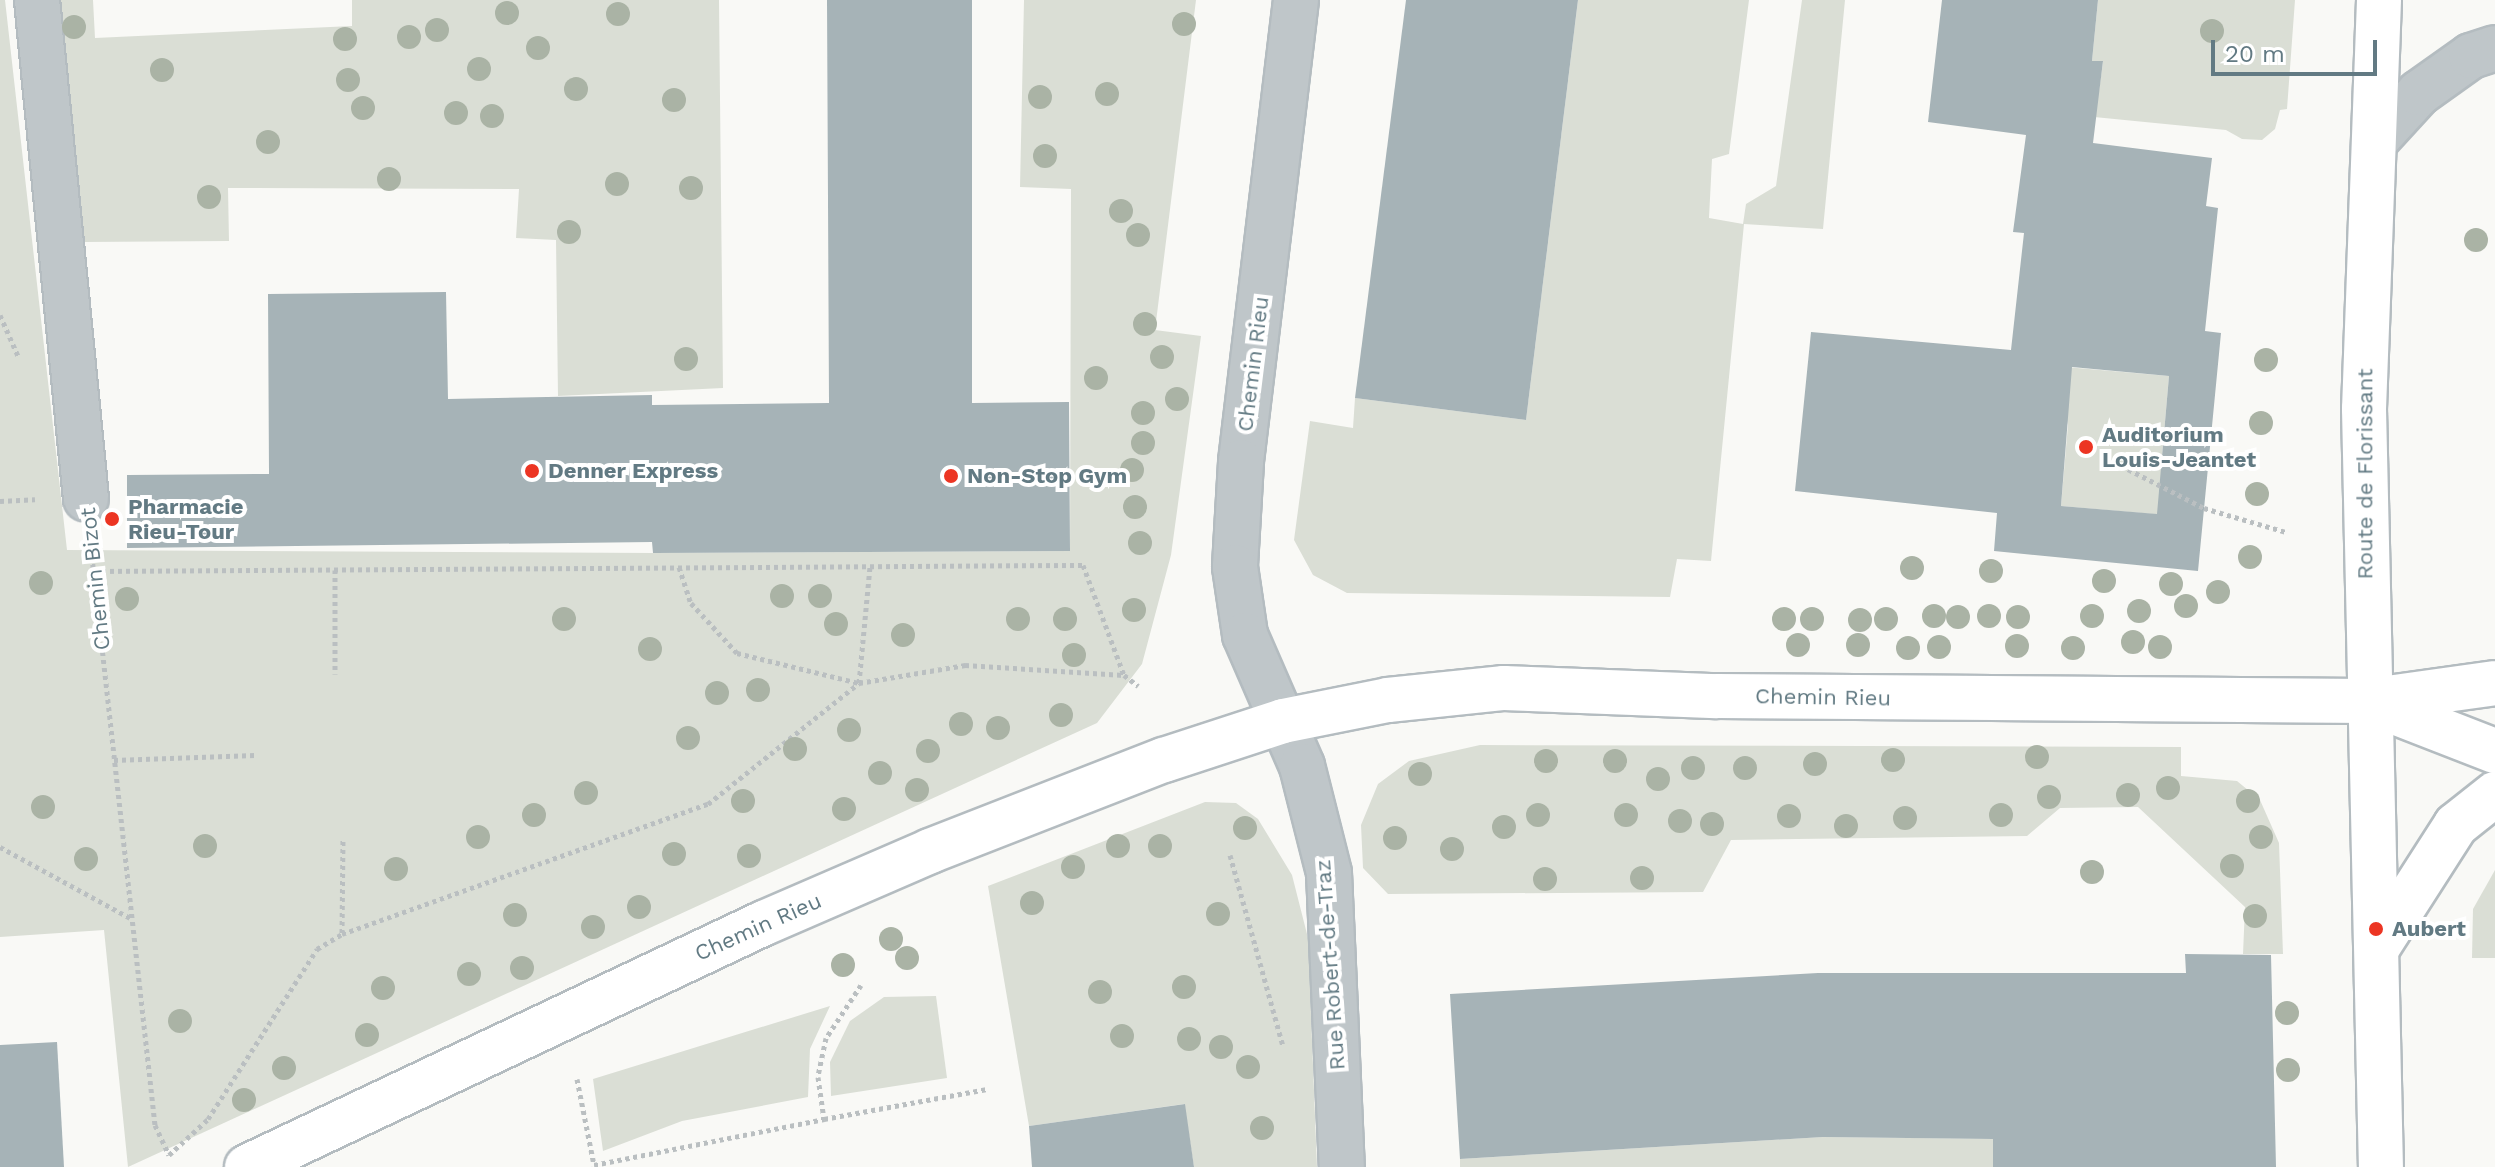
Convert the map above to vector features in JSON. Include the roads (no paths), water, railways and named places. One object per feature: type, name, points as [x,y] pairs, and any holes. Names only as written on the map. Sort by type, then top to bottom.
[{"type":"main road","name":"Route de Florissant","points":[[2379,0],[2364,393],[2366,701],[2377,948],[2381,1167]]},
{"type":"main road","points":[[2366,701],[2495,683]]},
{"type":"main road","name":"Chemin Rieu","points":[[247,1167],[764,923],[930,851],[1164,760],[1283,721],[1388,700],[1504,688],[1717,696],[2366,701]]},
{"type":"main road","points":[[2366,701],[2495,751]]},
{"type":"main road","points":[[2377,948],[2447,836],[2495,794]]},
{"type":"street","name":"Chemin Bizot","points":[[37,0],[68,499]]},
{"type":"street","name":"Chemin Rieu","points":[[1283,721],[1245,635],[1235,567],[1241,462],[1296,0]]},
{"type":"street","points":[[2374,142],[2419,93],[2471,56],[2495,48]]},
{"type":"street","name":"Rue Robert-de-Traz","points":[[1283,721],[1302,766],[1329,873],[1342,1167]]},
{"type":"place","name":"Auditorium Louis-Jeantet","points":[[2086,447]]},
{"type":"place","name":"Denner Express","points":[[532,471]]},
{"type":"place","name":"Non-Stop Gym","points":[[951,476]]},
{"type":"place","name":"Pharmacie Rieu-Tour","points":[[112,519]]},
{"type":"place","name":"Aubert","points":[[2376,929]]}]
